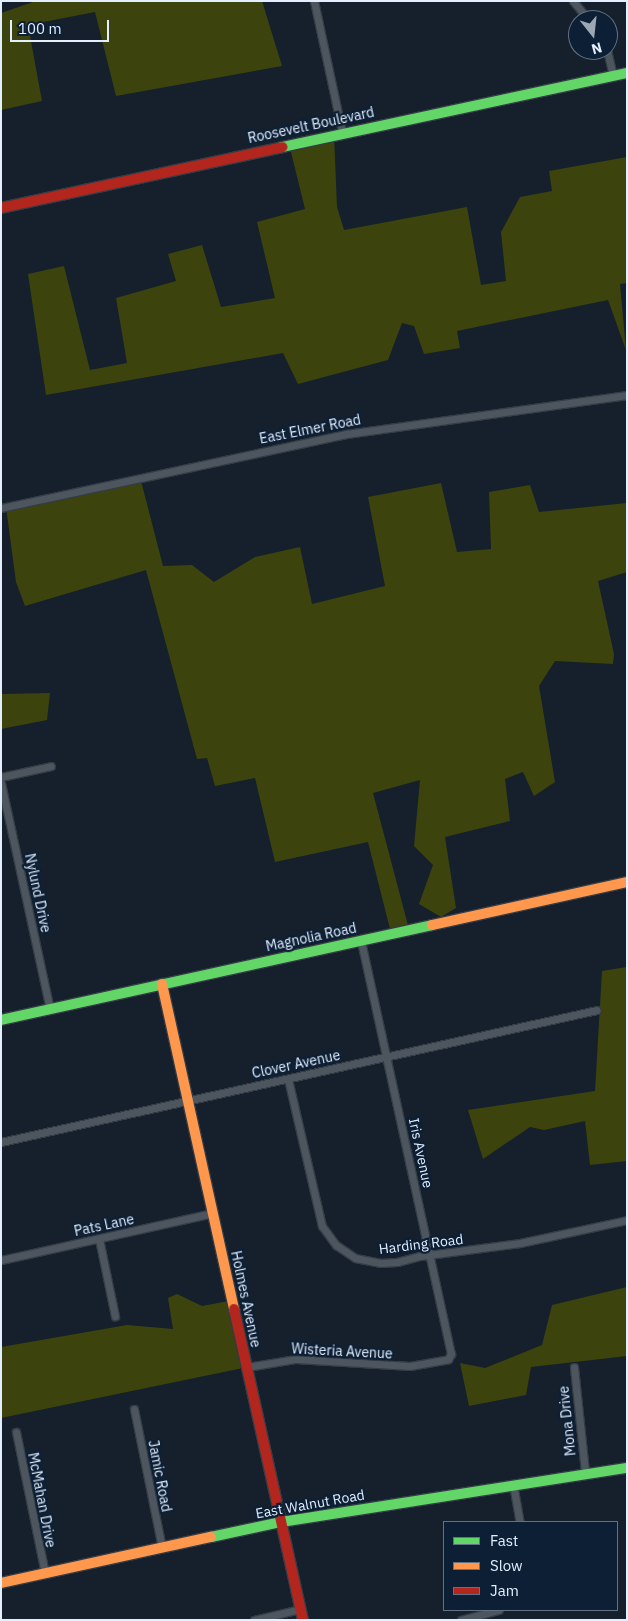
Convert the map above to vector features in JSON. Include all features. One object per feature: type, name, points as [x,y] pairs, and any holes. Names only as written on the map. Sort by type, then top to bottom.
[{"type":"street","points":[[314,1],[342,132]]},
{"type":"street","points":[[609,60],[613,76]]},
{"type":"street","name":"Roosevelt Boulevard","points":[[1,208],[342,132],[627,73]]},
{"type":"street","name":"East Elmer Road","points":[[1,508],[346,434],[627,395]]},
{"type":"street","points":[[1,777],[50,766]]},
{"type":"street","name":"Nylund Drive","points":[[1,783],[50,1009]]},
{"type":"street","name":"Magnolia Road","points":[[1,1020],[627,882]]},
{"type":"street","name":"Iris Avenue","points":[[361,940],[451,1351],[448,1359],[437,1361]]},
{"type":"street","name":"Holmes Avenue","points":[[162,984],[301,1614]]},
{"type":"street","name":"Clover Avenue","points":[[1,1142],[597,1010]]},
{"type":"street","name":"Harding Road","points":[[288,1079],[313,1195],[326,1233],[348,1254],[368,1262],[397,1262],[430,1254],[520,1243],[627,1220]]},
{"type":"street","name":"Pats Lane","points":[[1,1260],[213,1214]]},
{"type":"street","points":[[99,1239],[115,1316]]},
{"type":"street","name":"Wisteria Avenue","points":[[247,1367],[296,1359],[410,1366],[437,1361]]},
{"type":"street","name":"Mona Drive","points":[[574,1367],[585,1472]]},
{"type":"street","name":"Jamic Road","points":[[134,1409],[162,1548]]},
{"type":"street","name":"McMahan Drive","points":[[16,1432],[45,1574]]},
{"type":"street","name":"East Walnut Road","points":[[1,1583],[281,1522],[585,1472],[627,1468]]},
{"type":"street","points":[[513,1484],[520,1521]]},
{"type":"street","points":[[461,1620],[495,1611]]},
{"type":"street","points":[[254,1620],[301,1614]]},
{"type":"green space","points":[[36,1],[262,1],[282,66],[116,96],[95,12],[28,25],[42,101],[1,110],[1,13]]},
{"type":"green space","points":[[334,134],[337,207],[344,230],[467,207],[481,285],[506,281],[501,232],[520,197],[552,191],[549,171],[627,157],[627,283],[620,284],[626,350],[608,300],[457,331],[460,348],[424,354],[414,326],[402,323],[388,360],[298,384],[283,353],[46,395],[28,274],[64,266],[90,370],[127,363],[116,298],[176,281],[168,254],[202,245],[221,307],[275,298],[257,222],[305,209],[289,144]]},
{"type":"green space","points":[[140,477],[163,566],[192,565],[214,582],[255,557],[300,547],[312,604],[385,586],[368,497],[441,483],[457,552],[491,549],[489,492],[530,485],[539,512],[627,503],[627,572],[598,581],[614,654],[613,664],[555,661],[539,686],[555,782],[534,796],[523,772],[505,779],[510,821],[445,837],[456,908],[441,917],[419,904],[433,865],[414,846],[420,780],[373,793],[409,929],[391,933],[368,842],[275,862],[255,778],[215,786],[207,758],[197,759],[146,570],[25,606],[16,582],[6,507]]},
{"type":"green space","points":[[50,693],[47,720],[1,729],[1,694]]},
{"type":"green space","points":[[627,967],[627,1161],[590,1165],[585,1121],[544,1130],[530,1127],[483,1159],[468,1110],[595,1091],[602,971]]},
{"type":"green space","points":[[627,1287],[627,1356],[531,1367],[526,1395],[469,1406],[460,1363],[485,1368],[542,1345],[552,1305]]},
{"type":"green space","points":[[177,1294],[202,1306],[234,1300],[248,1367],[1,1418],[1,1347],[127,1325],[173,1329],[168,1298]]},
{"type":"traffic: fast","points":[[282,147],[627,73]]},
{"type":"traffic: fast","points":[[1,1020],[432,925]]},
{"type":"traffic: fast","points":[[211,1537],[281,1522],[627,1468]]},
{"type":"traffic: slow","points":[[432,925],[627,882]]},
{"type":"traffic: slow","points":[[162,984],[234,1309]]},
{"type":"traffic: slow","points":[[1,1583],[211,1537]]},
{"type":"traffic: jam","points":[[1,208],[282,147]]},
{"type":"traffic: jam","points":[[234,1309],[303,1620]]}]
